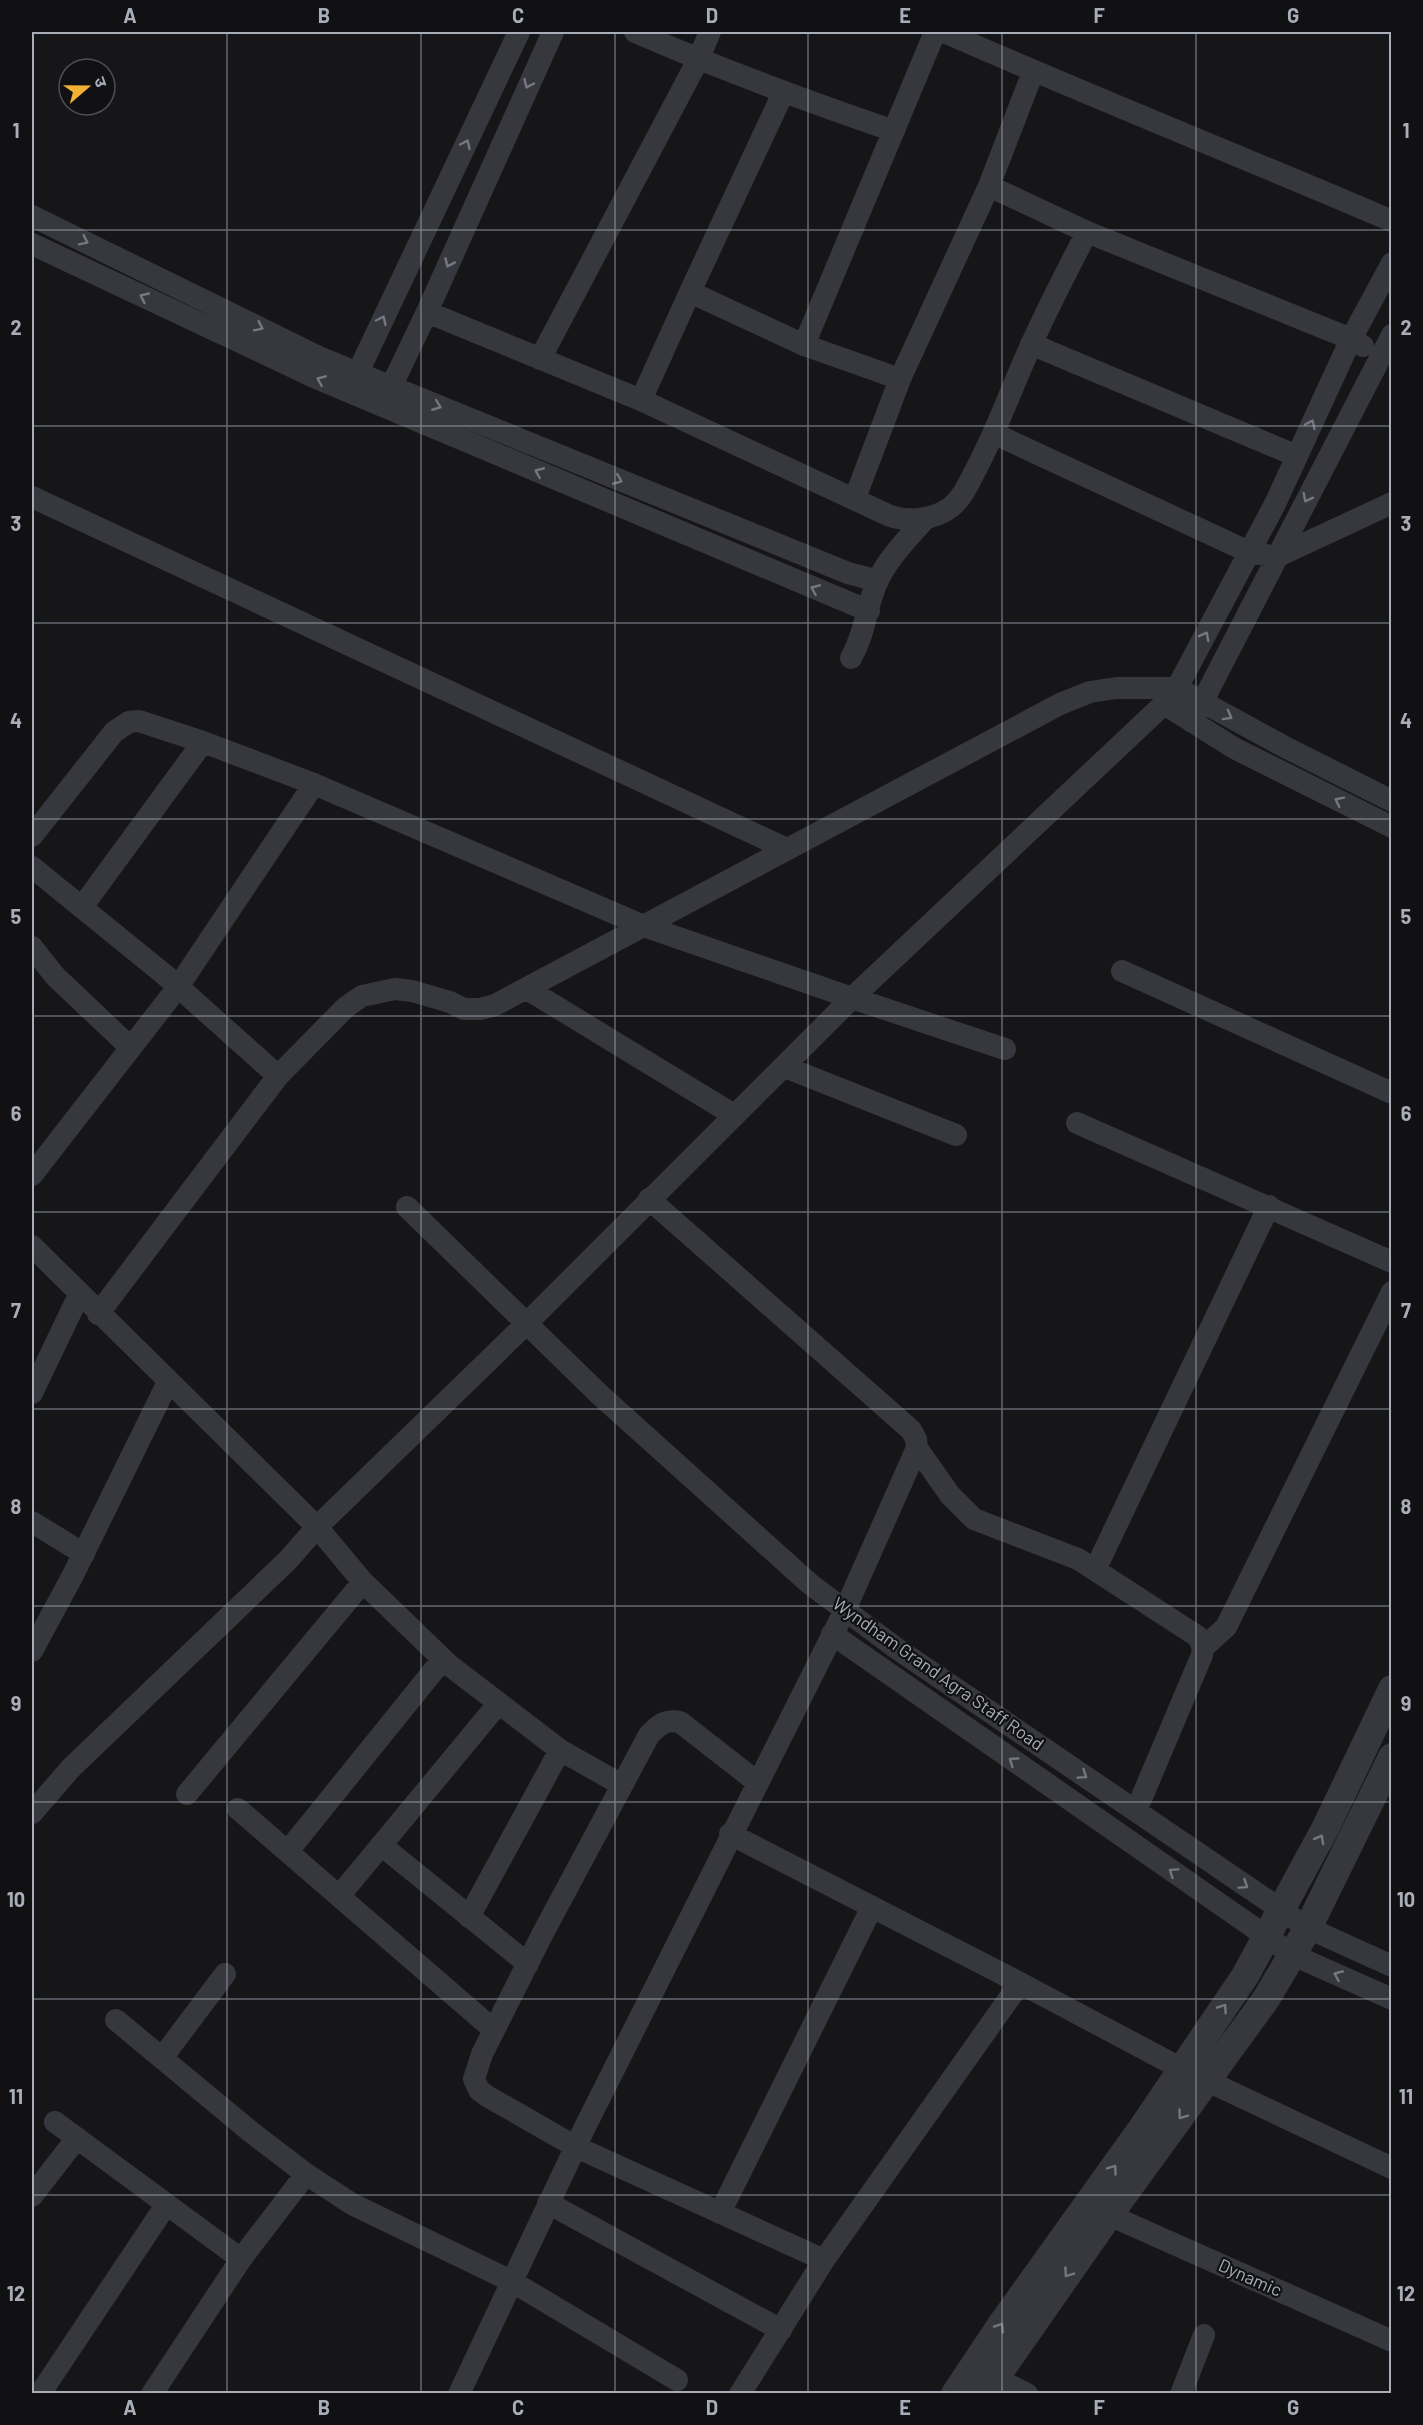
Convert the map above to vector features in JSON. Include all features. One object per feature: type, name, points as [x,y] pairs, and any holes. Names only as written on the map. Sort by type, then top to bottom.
[{"type":"street","points":[[354,382],[519,32]]},
{"type":"street","points":[[385,396],[427,312],[553,32]]},
{"type":"street","points":[[635,32],[698,60],[783,93],[894,131]]},
{"type":"street","points":[[540,359],[698,60],[710,32]]},
{"type":"street","points":[[804,345],[935,32]]},
{"type":"street","points":[[944,32],[1034,72],[1392,221]]},
{"type":"street","points":[[855,498],[900,379],[989,186],[1034,72]]},
{"type":"street","points":[[642,400],[783,93]]},
{"type":"street","points":[[989,186],[1087,232],[1351,339],[1380,357]]},
{"type":"street","points":[[32,216],[321,358],[354,382]]},
{"type":"street","points":[[427,312],[642,400],[898,518],[926,518],[940,514],[953,506],[962,495],[995,434],[1031,344],[1087,232]]},
{"type":"street","points":[[32,244],[354,382],[869,611]]},
{"type":"street","points":[[32,1813],[71,1768],[288,1560],[317,1527],[497,1349],[526,1324],[852,998],[1171,696],[1249,552],[1297,456],[1351,339],[1392,263]]},
{"type":"street","points":[[690,292],[804,345],[900,379]]},
{"type":"street","points":[[1192,722],[1392,335]]},
{"type":"street","points":[[1031,344],[1297,456]]},
{"type":"street","points":[[385,396],[848,573],[878,581]]},
{"type":"street","points":[[995,434],[1249,552],[1276,556],[1385,506],[1392,485]]},
{"type":"street","points":[[32,496],[787,849]]},
{"type":"street","points":[[851,658],[860,642],[878,581],[893,556],[926,518]]},
{"type":"street","points":[[98,1314],[278,1076],[338,1014],[362,996],[395,989],[412,991],[450,1002],[464,1009],[480,1009],[527,989],[1060,704],[1090,693],[1116,688],[1202,702],[1392,801]]},
{"type":"street","points":[[1171,696],[1192,722],[1234,748],[1392,827]]},
{"type":"street","points":[[32,836],[121,726],[139,721],[203,742],[314,784],[644,926],[1005,1049]]},
{"type":"street","points":[[82,907],[203,742]]},
{"type":"street","points":[[32,1175],[178,987],[314,784]]},
{"type":"street","points":[[32,867],[178,987],[278,1076]]},
{"type":"street","points":[[32,947],[55,976],[131,1048]]},
{"type":"street","points":[[1122,971],[1392,1093]]},
{"type":"street","points":[[527,989],[734,1115]]},
{"type":"street","points":[[785,1067],[956,1135]]},
{"type":"street","points":[[1077,1123],[1392,1262]]},
{"type":"street","points":[[649,1199],[911,1430],[916,1439],[917,1448],[950,1495],[974,1519],[1056,1549],[1095,1570],[1197,1636],[1203,1648]]},
{"type":"street","points":[[1095,1570],[1269,1206]]},
{"type":"street","name":"Wyndham Grand Agra Staff Road","points":[[407,1207],[609,1403],[793,1568],[845,1610],[897,1648],[1308,1928],[1392,1966]]},
{"type":"street","points":[[32,1246],[98,1314],[317,1527],[363,1582],[443,1659],[560,1750],[622,1785]]},
{"type":"street","points":[[1136,1811],[1203,1648],[1226,1627],[1392,1292]]},
{"type":"street","points":[[32,1393],[79,1294]]},
{"type":"street","points":[[32,1651],[84,1554],[168,1382]]},
{"type":"street","points":[[459,2394],[548,2202],[730,1834],[845,1610],[917,1448]]},
{"type":"street","points":[[32,1522],[84,1554]]},
{"type":"street","points":[[187,1794],[363,1582]]},
{"type":"street","points":[[832,1634],[1293,1955],[1392,1999]]},
{"type":"street","points":[[288,1851],[443,1659]]},
{"type":"street","points":[[955,2394],[984,2380],[1108,2215],[1195,2075],[1266,1936],[1325,1829],[1392,1689]]},
{"type":"street","points":[[340,1895],[498,1704]]},
{"type":"street","points":[[757,1782],[680,1722],[671,1720],[660,1723],[649,1735],[528,1964],[494,2030],[474,2079],[478,2090],[576,2147],[824,2260]]},
{"type":"street","points":[[469,1917],[560,1750]]},
{"type":"street","points":[[984,2380],[1195,2075],[1266,1999],[1308,1928],[1392,1758]]},
{"type":"street","points":[[238,1809],[494,2030]]},
{"type":"street","points":[[730,1834],[1195,2075],[1392,2168]]},
{"type":"street","points":[[381,1845],[528,1964]]},
{"type":"street","points":[[720,2213],[872,1907]]},
{"type":"street","points":[[162,2058],[225,1974]]},
{"type":"street","points":[[740,2394],[824,2260],[1020,1983]]},
{"type":"street","points":[[116,2020],[251,2132],[306,2174],[352,2204],[511,2281],[677,2380]]},
{"type":"street","points":[[55,2122],[241,2259]]},
{"type":"street","points":[[32,2196],[77,2138]]},
{"type":"street","points":[[152,2394],[241,2259],[306,2174]]},
{"type":"street","points":[[548,2202],[781,2330]]},
{"type":"street","points":[[39,2394],[166,2205]]},
{"type":"street","name":"Dynamic","points":[[1108,2215],[1392,2341]]},
{"type":"street","points":[[1181,2394],[1204,2335]]},
{"type":"street","points":[[984,2380],[1027,2394]]}]
